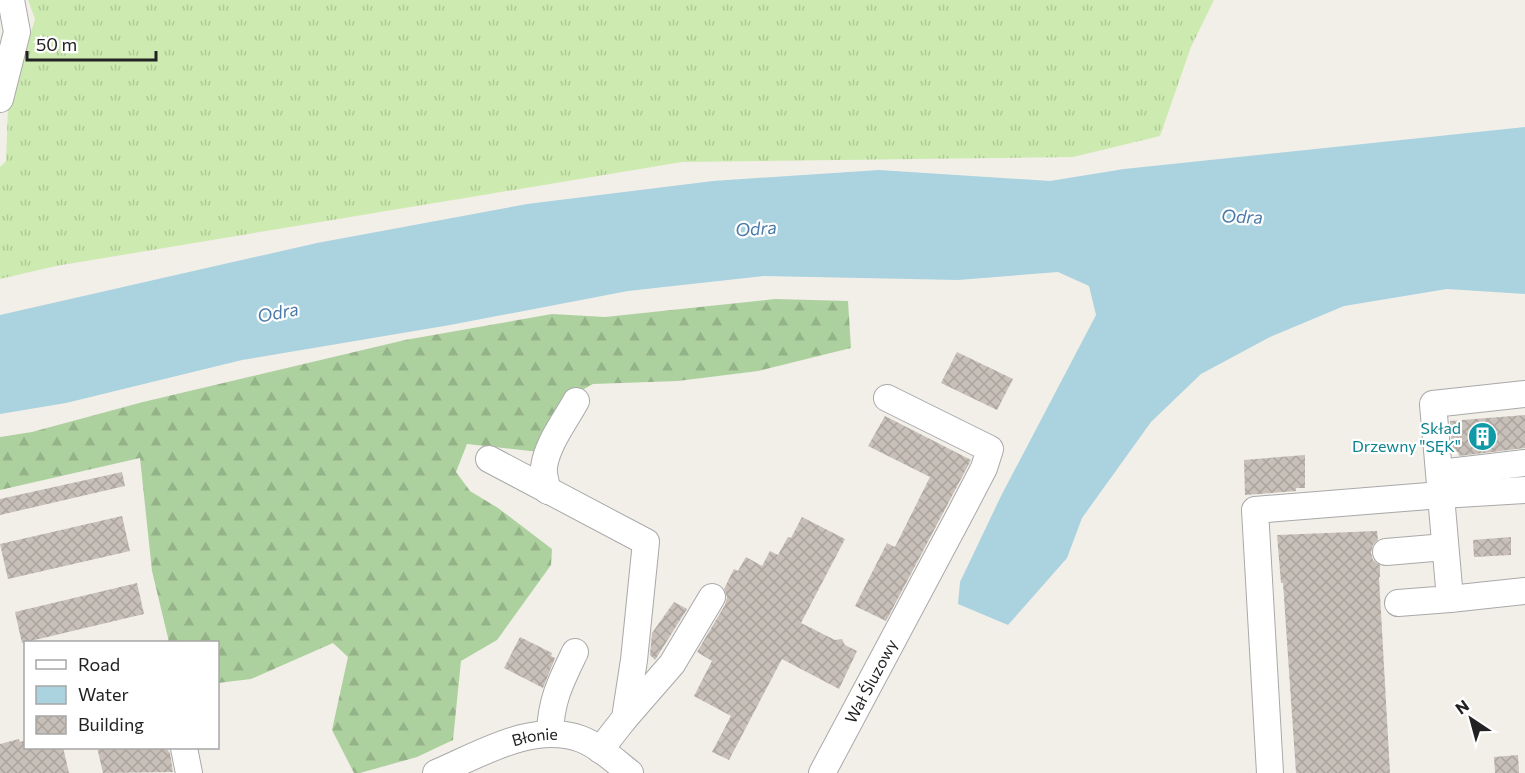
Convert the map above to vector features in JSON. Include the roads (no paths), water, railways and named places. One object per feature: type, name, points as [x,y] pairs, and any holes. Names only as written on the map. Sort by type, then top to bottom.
[{"type":"street","points":[[0,99],[18,33],[11,0]]},
{"type":"street","points":[[1450,599],[1433,404],[1525,394]]},
{"type":"street","name":"Wał Śluzowy","points":[[822,773],[979,478],[990,449],[887,398]]},
{"type":"street","points":[[548,491],[544,466],[553,441],[576,401]]},
{"type":"street","points":[[489,459],[646,542],[634,660],[625,718]]},
{"type":"street","points":[[1270,773],[1255,510],[1440,484],[1525,463]]},
{"type":"street","points":[[1440,484],[1525,490]]},
{"type":"street","points":[[1386,552],[1445,547]]},
{"type":"street","points":[[1398,603],[1525,591]]},
{"type":"street","points":[[600,750],[672,664],[712,597]]},
{"type":"street","points":[[550,733],[550,715],[556,691],[575,652]]},
{"type":"street","name":"Błonie","points":[[436,773],[516,740],[550,733],[581,739],[630,773]]},
{"type":"street","points":[[184,749],[189,773]]},
{"type":"water","name":"Odra","points":[[1525,127],[1525,294],[1447,289],[1344,306],[1270,337],[1201,374],[1151,422],[1082,518],[1067,558],[1008,625],[958,604],[960,582],[1001,496],[1096,315],[1089,286],[1058,272],[958,280],[764,276],[628,291],[450,325],[242,360],[66,403],[0,414],[0,315],[317,243],[527,204],[713,181],[879,170],[1050,181],[1124,169]]},
{"type":"place","name":"Skład Drzewny \"SĘK\"","points":[[1482,437]]}]
